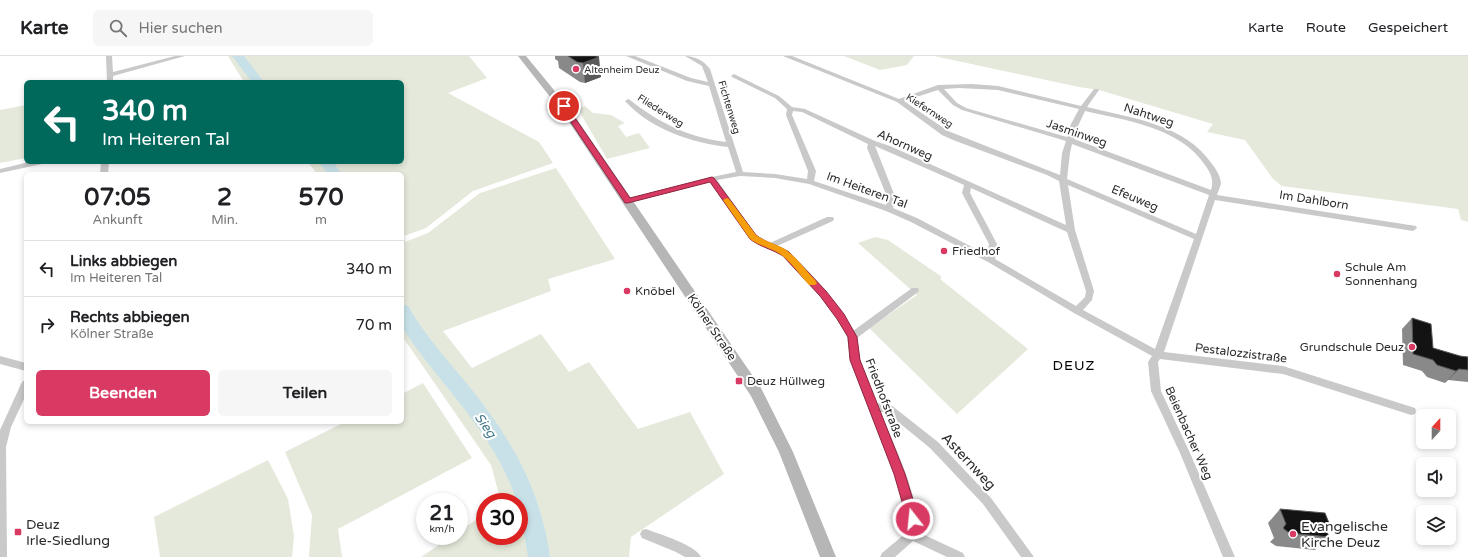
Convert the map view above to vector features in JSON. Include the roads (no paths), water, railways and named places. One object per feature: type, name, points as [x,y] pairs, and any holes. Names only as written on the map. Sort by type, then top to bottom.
[{"type":"main road","name":"Kölner Straße","points":[[522,56],[566,110],[756,392],[769,415],[828,557]]},
{"type":"street","points":[[109,56],[110,79],[182,56]]},
{"type":"street","points":[[629,56],[689,80],[712,85]]},
{"type":"street","name":"Fichtenweg","points":[[688,56],[704,65],[707,69],[740,174]]},
{"type":"street","name":"Kiefernweg","points":[[786,56],[899,101],[945,133],[956,138],[1050,173],[1063,180]]},
{"type":"street","name":"Ahornweg","points":[[734,76],[777,97],[790,109],[803,110],[872,143],[887,148],[1071,230]]},
{"type":"street","name":"Nahtweg","points":[[899,101],[938,87],[966,86],[998,88],[1145,123],[1178,137],[1195,149],[1205,159],[1213,171],[1217,183],[1158,355]]},
{"type":"street","name":"Jasminweg","points":[[938,87],[956,104],[964,109],[1069,140],[1213,195]]},
{"type":"street","points":[[1096,90],[1083,108],[1069,140],[1063,180],[1071,230],[1090,291],[1089,298],[1078,311],[1158,355]]},
{"type":"street","name":"Fliederweg","points":[[628,101],[648,116],[677,133],[731,145]]},
{"type":"street","points":[[790,109],[789,115],[812,171],[810,182]]},
{"type":"street","points":[[872,143],[870,148],[892,199],[889,209]]},
{"type":"street","points":[[0,171],[30,164]]},
{"type":"street","name":"Im Heiteren Tal","points":[[628,201],[712,179],[740,174],[775,176],[810,182],[889,209],[932,229],[991,260],[1078,311]]},
{"type":"street","name":"Friedhofstraße","points":[[712,179],[753,237],[758,242],[771,246],[786,254],[823,294],[841,317],[852,337],[855,360],[902,481],[913,519],[912,535]]},
{"type":"street","name":"Efeuweg","points":[[1063,180],[1199,238]]},
{"type":"street","points":[[968,185],[966,193],[993,244],[991,260]]},
{"type":"street","name":"Im Dahlborn","points":[[1213,195],[1413,228]]},
{"type":"street","points":[[771,246],[830,219]]},
{"type":"street","points":[[852,337],[915,290]]},
{"type":"street","name":"Pestalozzistraße","points":[[1158,355],[1283,370],[1411,411]]},
{"type":"street","name":"Beienbacher Weg","points":[[1158,355],[1154,362],[1156,391],[1185,453],[1228,557]]},
{"type":"street","points":[[0,360],[24,367]]},
{"type":"street","points":[[1,557],[1,447],[3,427],[24,388]]},
{"type":"street","name":"Asternweg","points":[[873,407],[887,408],[934,445],[987,501],[1028,557]]},
{"type":"street","points":[[646,534],[680,548],[695,557]]},
{"type":"street","points":[[886,557],[912,535],[959,557]]},
{"type":"waterway","name":"Sieg","points":[[238,56],[256,80]]},
{"type":"waterway","name":"Sieg","points":[[328,164],[334,172]]},
{"type":"waterway","name":"Sieg","points":[[404,314],[420,340],[482,417],[498,440],[511,463],[528,505],[534,526],[539,557]]},
{"type":"place","name":"Altenheim Deuz","points":[[576,69]]},
{"type":"place","name":"Friedhof","points":[[944,251]]},
{"type":"place","name":"Schule Am Sonnenhang","points":[[1337,274]]},
{"type":"place","name":"Knöbel","points":[[627,291]]},
{"type":"place","name":"Grundschule Deuz","points":[[1412,347]]},
{"type":"place","name":"Deuz Hüllweg","points":[[739,381]]},
{"type":"place","name":"Deuz Irle-Siedlung","points":[[18,532]]},
{"type":"place","name":"Evangelische Kirche Deuz","points":[[1293,534]]},
{"type":"district","name":"DEUZ","points":[[1074,365]]}]
